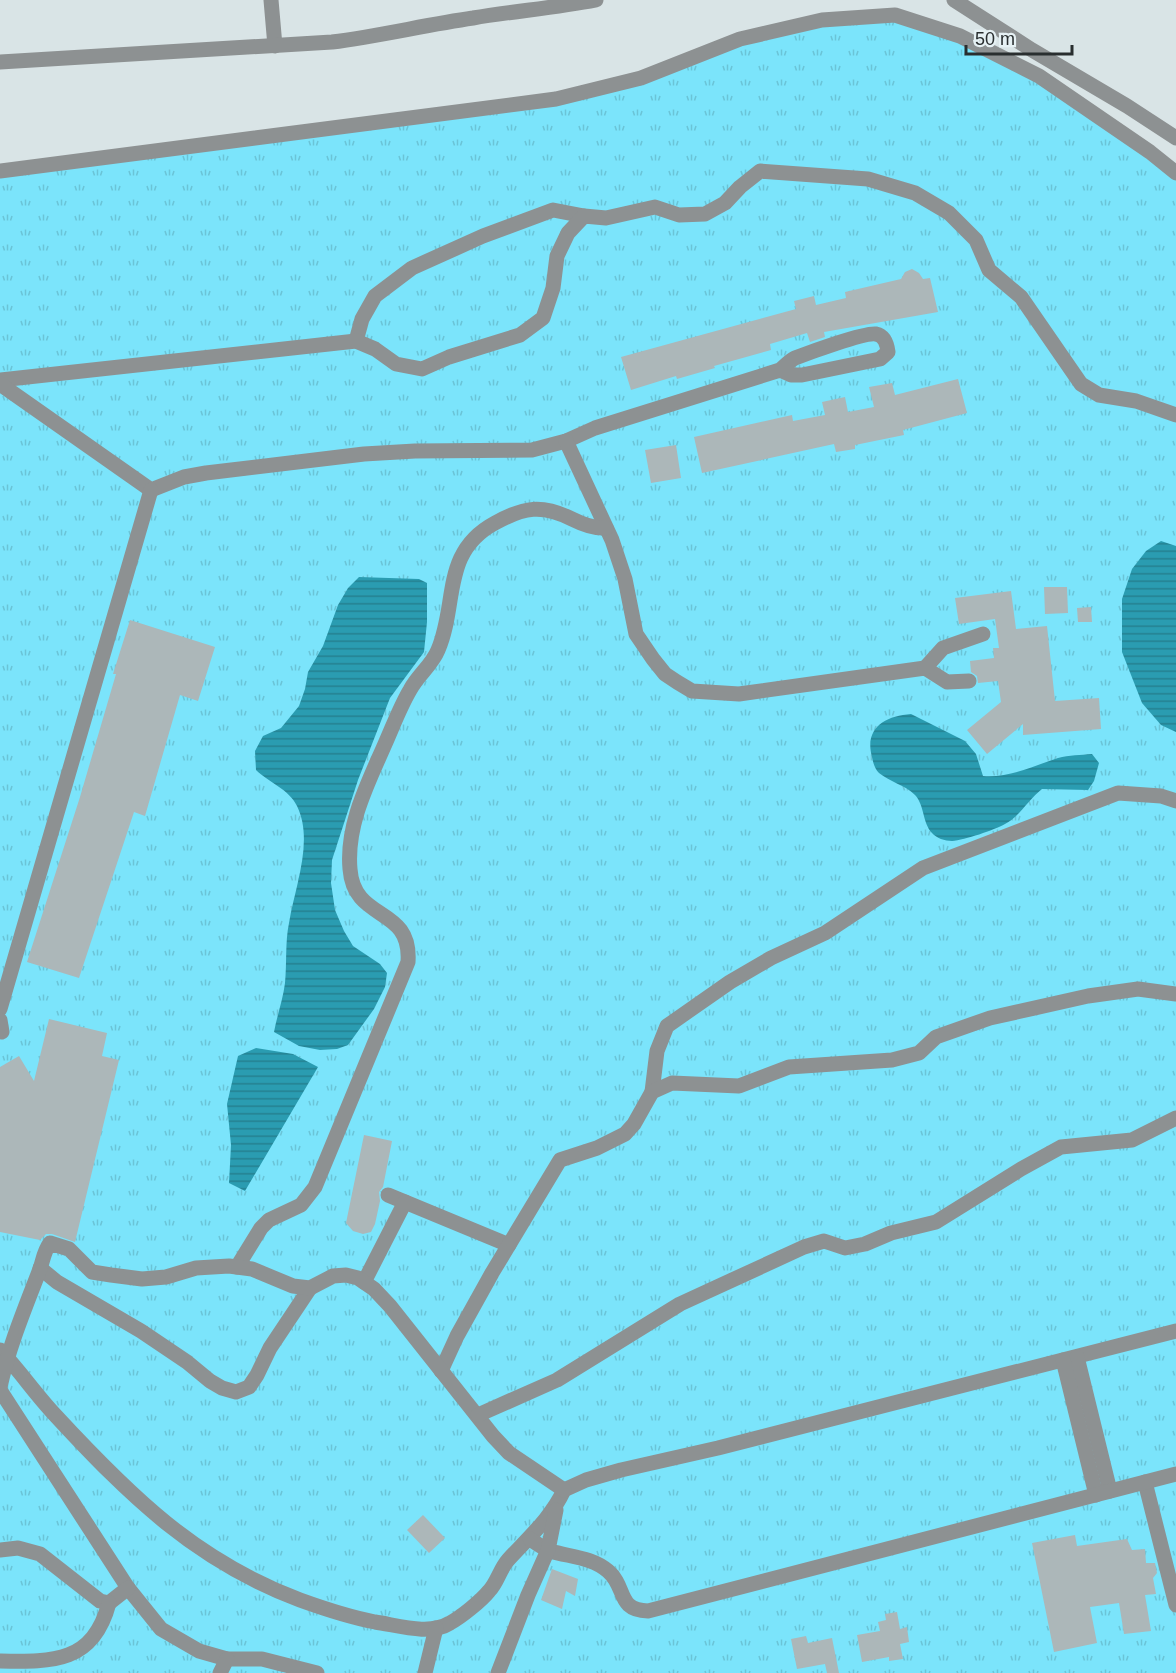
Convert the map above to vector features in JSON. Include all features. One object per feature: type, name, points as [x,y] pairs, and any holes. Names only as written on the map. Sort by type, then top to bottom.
[{"type":"street","points":[[272,0],[275,46]]},
{"type":"street","points":[[0,62],[332,42],[596,0]]},
{"type":"street","points":[[954,0],[1176,138]]},
{"type":"street","points":[[0,171],[555,99],[641,78],[740,39],[822,20],[895,15],[960,36],[1040,76],[1176,173]]},
{"type":"street","points":[[356,341],[362,319],[375,296],[412,268],[483,236],[553,210],[606,218],[655,207],[679,215],[705,214],[725,204],[740,187],[760,171],[868,179],[915,192],[949,213],[976,240],[989,270],[1021,297],[1081,384],[1098,395],[1136,401],[1176,415]]},
{"type":"street","points":[[0,382],[356,341],[375,349],[396,364],[422,369],[449,357],[520,335],[543,318],[553,288],[556,256],[568,233],[584,216]]},
{"type":"street","points":[[151,490],[184,477],[206,473],[364,454],[532,450],[566,441],[595,428],[780,370],[792,359],[862,336],[874,333],[881,336],[887,343],[888,352],[880,358],[802,375],[791,375],[780,370]]},
{"type":"street","points":[[0,382],[151,490]]},
{"type":"street","points":[[566,441],[606,528],[625,579],[636,634],[665,674],[692,691],[739,694],[925,668],[943,648],[983,634]]},
{"type":"street","points":[[0,1009],[2,991],[151,490]]},
{"type":"street","points":[[237,1267],[261,1228],[269,1220],[300,1205],[315,1187],[408,962],[409,951],[403,931],[362,902],[352,885],[349,867],[351,834],[364,792],[399,712],[410,690],[434,658],[441,643],[455,571],[465,547],[494,523],[524,510],[546,509],[599,529],[606,528]]},
{"type":"street","points":[[925,668],[947,682],[969,681]]},
{"type":"street","points":[[441,1371],[457,1336],[560,1160],[597,1148],[625,1134],[633,1124],[652,1092],[657,1051],[667,1026],[730,982],[771,958],[825,933],[922,868],[1118,793],[1161,796],[1176,801]]},
{"type":"street","points":[[652,1092],[672,1083],[739,1086],[789,1067],[892,1060],[919,1053],[936,1037],[990,1018],[1088,996],[1138,989],[1176,994]]},
{"type":"street","points":[[478,1415],[557,1380],[680,1304],[804,1247],[824,1241],[845,1248],[936,1222],[1020,1169],[1061,1147],[1132,1140],[1176,1118]]},
{"type":"street","points":[[388,1195],[509,1245]]},
{"type":"street","points":[[364,1282],[405,1202]]},
{"type":"street","points":[[310,1288],[293,1287],[252,1269],[237,1267],[196,1268],[166,1277],[142,1279],[92,1272],[69,1249],[50,1243],[3,1353],[0,1388],[128,1588],[161,1629],[224,1666],[262,1659],[317,1673]]},
{"type":"street","points":[[40,1268],[57,1282],[141,1331],[187,1362],[210,1381],[236,1392],[249,1387],[270,1348],[310,1288],[333,1276],[346,1275],[358,1278],[374,1289],[390,1306],[509,1453],[564,1490]]},
{"type":"street","points":[[3,1353],[55,1415],[128,1490],[166,1524],[219,1562],[272,1589],[349,1617],[413,1628],[436,1628],[450,1623],[490,1591],[506,1562],[530,1539],[556,1507],[564,1490],[586,1480],[1176,1331]]},
{"type":"street","points":[[1070,1358],[1103,1493]]},
{"type":"street","points":[[530,1539],[548,1550],[599,1563],[612,1574],[626,1604],[636,1611],[648,1611],[1176,1474]]},
{"type":"street","points":[[1145,1482],[1176,1605]]},
{"type":"street","points":[[498,1673],[548,1550],[556,1507]]},
{"type":"street","points":[[0,1550],[18,1548],[40,1554],[99,1601],[109,1603]]},
{"type":"street","points":[[0,1661],[39,1662],[66,1657],[84,1647],[101,1628],[109,1603],[128,1588]]},
{"type":"street","points":[[425,1673],[436,1628]]},
{"type":"green space","points":[[895,20],[958,40],[1036,80],[1176,179],[1176,1673],[0,1673],[0,176],[556,104],[741,44],[823,25]]},
{"type":"shaded area","points":[[1161,541],[1176,546],[1176,732],[1161,725],[1142,703],[1122,652],[1122,599],[1132,569],[1146,551]]},
{"type":"shaded area","points":[[359,577],[419,579],[427,583],[427,622],[424,652],[390,698],[358,780],[332,860],[331,883],[335,910],[353,946],[380,964],[387,973],[385,987],[374,1009],[348,1045],[337,1049],[320,1050],[299,1046],[274,1032],[285,983],[288,930],[302,864],[304,834],[302,820],[293,800],[284,790],[256,770],[255,751],[263,736],[281,728],[299,706],[308,672],[323,646],[338,605],[348,588]]},
{"type":"shaded area","points":[[911,714],[965,741],[976,754],[983,776],[1003,775],[1058,758],[1092,754],[1099,763],[1094,781],[1088,790],[1042,789],[1005,824],[964,839],[952,841],[941,839],[929,829],[915,795],[879,773],[873,761],[870,747],[874,731],[879,725],[893,717]]},
{"type":"shaded area","points":[[256,1048],[293,1054],[318,1067],[245,1191],[229,1183],[231,1145],[227,1104],[238,1056]]},
{"type":"building","points":[[912,269],[923,279],[930,278],[938,312],[824,332],[825,337],[810,342],[807,333],[770,344],[771,350],[677,379],[676,376],[631,390],[621,357],[796,309],[794,301],[814,296],[816,305],[846,298],[845,292],[901,279],[905,272]]},
{"type":"building","points":[[958,379],[967,413],[903,430],[904,435],[855,445],[855,449],[836,452],[834,444],[702,473],[694,437],[792,415],[793,421],[825,415],[822,402],[845,397],[848,412],[874,407],[869,387],[892,383],[895,395]]},
{"type":"building","points":[[676,445],[681,478],[651,483],[645,450]]},
{"type":"building","points":[[1044,587],[1067,587],[1068,613],[1045,614]]},
{"type":"building","points":[[1011,591],[1016,629],[1047,626],[1055,701],[1099,698],[1101,729],[1023,735],[1023,724],[987,754],[967,730],[1001,702],[998,681],[978,683],[977,676],[971,672],[970,661],[994,658],[993,648],[999,648],[995,619],[959,624],[955,598]]},
{"type":"building","points":[[1091,607],[1092,622],[1078,622],[1077,608]]},
{"type":"building","points":[[130,620],[215,647],[198,701],[180,695],[145,816],[134,812],[79,978],[27,962],[80,797]]},
{"type":"building","points":[[49,1019],[107,1033],[102,1056],[119,1060],[75,1242],[52,1234],[46,1234],[40,1240],[0,1232],[0,1067],[19,1056],[34,1081]]},
{"type":"building","points":[[364,1135],[392,1141],[383,1187],[379,1192],[380,1201],[375,1224],[371,1232],[363,1234],[353,1231],[346,1223]]},
{"type":"building","points":[[423,1515],[445,1538],[429,1553],[407,1530]]},
{"type":"building","points":[[1075,1535],[1077,1546],[1127,1539],[1132,1550],[1145,1549],[1146,1563],[1155,1563],[1157,1573],[1153,1578],[1156,1594],[1145,1595],[1151,1631],[1124,1634],[1119,1603],[1090,1607],[1097,1643],[1054,1652],[1032,1543]]},
{"type":"building","points":[[552,1569],[578,1579],[575,1596],[566,1591],[562,1609],[541,1600]]},
{"type":"building","points":[[897,1612],[900,1629],[907,1627],[909,1642],[900,1644],[903,1659],[889,1661],[889,1657],[862,1662],[857,1635],[880,1631],[878,1622],[886,1620],[885,1614]]},
{"type":"building","points":[[806,1636],[808,1643],[832,1638],[839,1673],[827,1673],[825,1664],[797,1669],[791,1639]]}]
